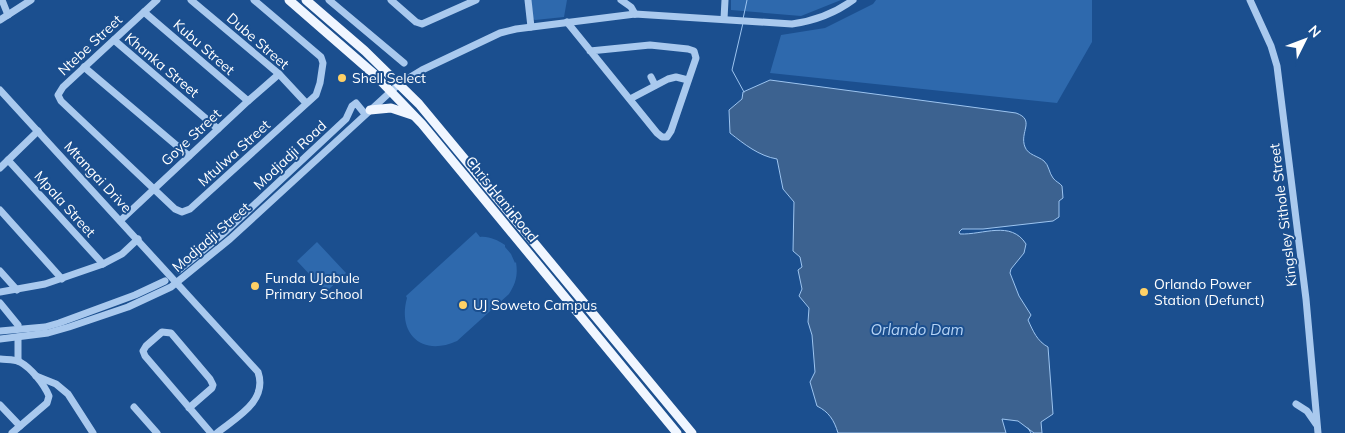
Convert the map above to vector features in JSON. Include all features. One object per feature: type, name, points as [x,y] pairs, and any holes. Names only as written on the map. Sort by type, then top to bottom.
[{"type":"main road","name":"Chris Hani Road","points":[[289,0],[392,90],[677,433]]},
{"type":"main road","name":"Chris Hani Road","points":[[306,0],[365,51],[399,84],[452,142],[692,433]]},
{"type":"main road","points":[[368,112],[384,108],[397,109],[416,118]]},
{"type":"street","points":[[2,0],[8,15]]},
{"type":"street","points":[[0,20],[31,0]]},
{"type":"street","name":"Ntebe Street","points":[[154,188],[60,101],[59,93],[84,67],[157,0]]},
{"type":"street","name":"Dube Street","points":[[191,0],[279,74],[306,103]]},
{"type":"street","name":"Mtulwa Street","points":[[154,188],[175,209],[182,212],[190,209],[319,91],[321,57],[254,0]]},
{"type":"street","points":[[329,0],[404,63]]},
{"type":"street","points":[[390,0],[416,22],[422,24],[476,0]]},
{"type":"street","points":[[528,0],[531,27]]},
{"type":"street","points":[[621,0],[632,7],[635,14]]},
{"type":"street","points":[[724,20],[725,0]]},
{"type":"street","name":"Modjadji Street","points":[[0,339],[55,331],[138,303],[177,282],[399,84],[422,70],[500,33],[531,27],[635,14],[778,24],[802,22],[817,19],[853,0]]},
{"type":"street","name":"Kingsley Sithole Street","points":[[1250,0],[1271,46],[1276,66],[1306,299],[1318,431]]},
{"type":"street","name":"Kubu Street","points":[[144,12],[248,101]]},
{"type":"street","points":[[567,22],[656,133],[665,138],[671,131],[696,58],[696,52],[692,49],[650,45],[590,50]]},
{"type":"street","name":"Khanka Street","points":[[114,40],[218,129]]},
{"type":"street","points":[[84,67],[189,156]]},
{"type":"street","name":"Goye Street","points":[[120,220],[279,74]]},
{"type":"street","points":[[630,99],[653,81],[673,77],[688,80]]},
{"type":"street","name":"Mtangai Drive","points":[[0,90],[255,366],[260,378],[260,392],[254,402],[217,433]]},
{"type":"street","name":"Modjadji Road","points":[[179,270],[227,236],[349,116],[352,106],[356,102],[368,112]]},
{"type":"street","points":[[0,168],[38,131]]},
{"type":"street","name":"Mpala Street","points":[[8,160],[103,264]]},
{"type":"street","points":[[0,210],[62,279]]},
{"type":"street","points":[[0,292],[44,284],[103,264],[122,254],[138,239]]},
{"type":"street","points":[[0,271],[17,290]]},
{"type":"street","points":[[0,331],[46,327],[165,282]]},
{"type":"street","points":[[134,295],[138,303]]},
{"type":"street","points":[[0,303],[18,325]]},
{"type":"street","points":[[189,408],[213,385],[171,333],[162,332],[146,346],[144,353],[189,408],[211,433]]},
{"type":"street","points":[[18,337],[18,361]]},
{"type":"street","points":[[0,359],[18,361],[35,376],[49,397],[47,403],[12,433]]},
{"type":"street","points":[[35,376],[56,384],[68,394],[93,433]]},
{"type":"street","points":[[0,404],[20,426]]},
{"type":"street","points":[[1296,404],[1308,412],[1318,431]]},
{"type":"street","points":[[134,406],[157,433]]},
{"type":"shaded area","points":[[531,0],[567,0],[564,17],[533,19]]},
{"type":"shaded area","points":[[731,0],[841,0],[801,16],[731,10]]},
{"type":"shaded area","points":[[876,0],[1092,0],[1092,42],[1057,103],[770,73],[781,35],[825,28],[873,4]]},
{"type":"shaded area","points":[[476,232],[480,237],[487,237],[505,245],[516,262],[517,275],[513,286],[509,294],[457,341],[433,346],[423,344],[409,332],[405,311],[406,296]]},
{"type":"shaded area","points":[[317,242],[346,273],[326,292],[297,261]]},
{"type":"water","name":"Orlando Dam","points":[[770,80],[1016,113],[1025,119],[1024,142],[1026,150],[1046,163],[1053,178],[1062,186],[1063,198],[1059,201],[1059,217],[1053,221],[983,229],[962,229],[959,232],[960,234],[969,234],[996,230],[1013,232],[1026,244],[1024,253],[1010,273],[1019,296],[1031,315],[1028,320],[1034,332],[1038,339],[1048,347],[1053,414],[1041,422],[1042,433],[1034,433],[1018,421],[1002,419],[1006,433],[838,433],[831,417],[817,406],[810,382],[815,372],[812,335],[808,322],[809,308],[799,296],[802,289],[798,270],[802,267],[800,257],[793,251],[794,202],[783,189],[777,159],[758,152],[730,133],[729,110],[742,99],[743,92]]},
{"type":"waterway","points":[[743,19],[747,0]]},
{"type":"waterway","points":[[743,23],[732,70],[744,92]]},
{"type":"waterway","points":[[1028,428],[1031,433]]},
{"type":"place","name":"Shell Select","points":[[342,78]]},
{"type":"place","name":"Funda UJabule Primary School","points":[[255,286]]},
{"type":"place","name":"Orlando Power Station (Defunct)","points":[[1144,292]]},
{"type":"place","name":"UJ Soweto Campus","points":[[463,305]]}]
